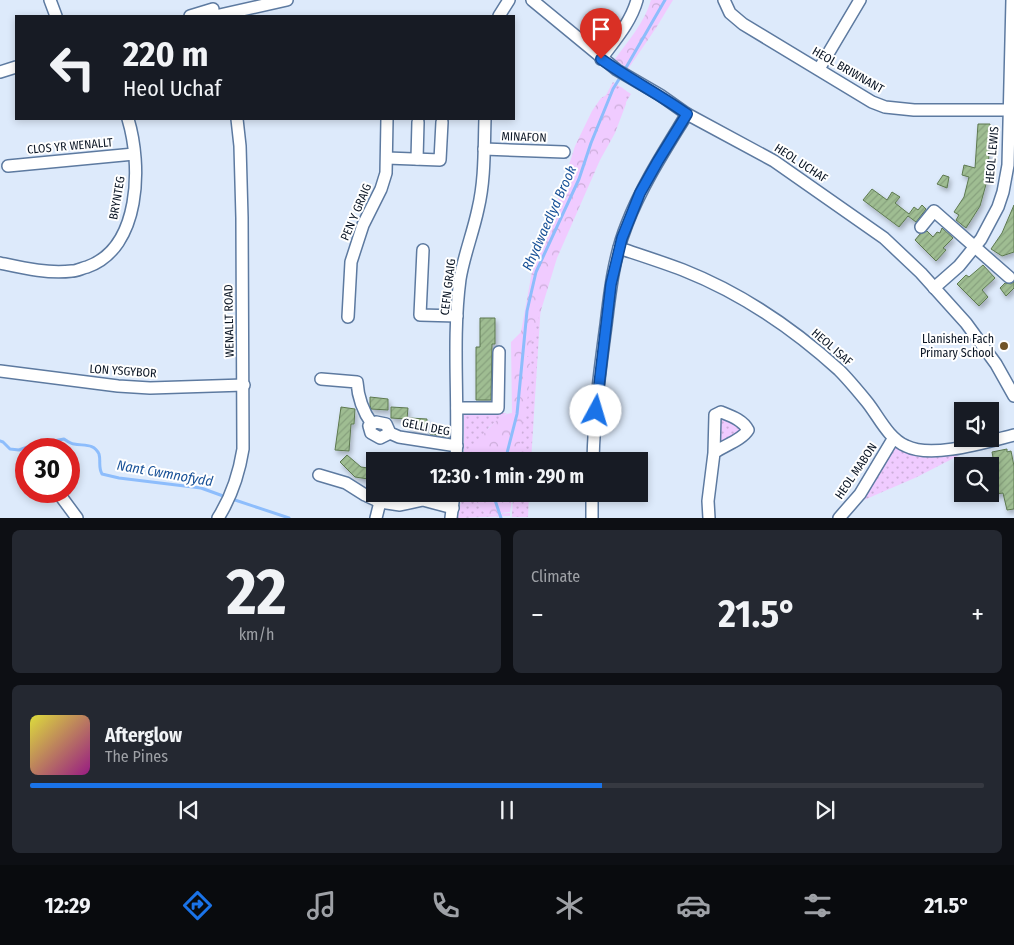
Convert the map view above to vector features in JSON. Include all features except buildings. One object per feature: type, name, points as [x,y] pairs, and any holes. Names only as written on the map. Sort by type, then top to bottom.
[{"type":"street","points":[[50,0],[56,15]]},
{"type":"street","points":[[194,15],[213,10],[288,0]]},
{"type":"street","points":[[500,15],[509,0]]},
{"type":"street","name":"HEOL UCHAF","points":[[532,0],[601,59],[687,114],[774,161],[884,238],[966,323],[996,364],[1014,396]]},
{"type":"street","points":[[601,59],[620,34],[634,10],[637,0]]},
{"type":"street","name":"HEOL BRIWNANT","points":[[724,0],[730,13],[743,24],[872,102],[914,110],[1010,110]]},
{"type":"street","points":[[819,70],[860,0]]},
{"type":"street","name":"HEOL LEWIS","points":[[934,288],[959,266],[975,248],[1008,193],[1012,0]]},
{"type":"street","points":[[0,72],[15,67]]},
{"type":"street","points":[[593,452],[595,414],[611,284],[619,248],[626,224],[640,193],[687,114]]},
{"type":"street","name":"BRYNTEG","points":[[0,263],[45,271],[73,271],[96,264],[111,252],[122,238],[129,220],[134,194],[136,169],[134,143],[128,120]]},
{"type":"street","name":"WENALLT ROAD","points":[[218,518],[230,499],[240,469],[243,449],[242,218],[240,146],[237,120]]},
{"type":"street","name":"PEN Y GRAIG","points":[[348,317],[351,262],[363,225],[382,188],[386,173],[388,120]]},
{"type":"street","name":"CEFN GRAIG","points":[[457,452],[457,316],[460,279],[484,181],[485,120]]},
{"type":"street","points":[[417,159],[418,122]]},
{"type":"street","points":[[387,158],[440,160],[442,122]]},
{"type":"street","name":"MINAFON","points":[[484,149],[564,152]]},
{"type":"street","name":"CLOS YR WENALLT","points":[[8,166],[134,154]]},
{"type":"street","points":[[921,227],[934,211],[1009,277]]},
{"type":"street","name":"HEOL ISAF","points":[[619,248],[684,270],[724,289],[785,326],[814,347],[845,376],[866,401],[893,439],[915,450],[940,450],[978,444],[1014,435]]},
{"type":"street","points":[[423,250],[420,315],[457,316]]},
{"type":"street","points":[[458,408],[498,408],[498,352]]},
{"type":"street","name":"LON YSGYBOR","points":[[0,371],[118,386],[150,388],[244,385]]},
{"type":"street","name":"GELLI DEG","points":[[321,379],[357,382],[358,395],[363,412],[372,424],[376,422],[386,424],[390,433],[399,437],[457,446]]},
{"type":"street","name":"HEOL MABON","points":[[839,518],[860,494],[893,439]]},
{"type":"street","points":[[709,518],[708,501],[714,453]]},
{"type":"street","points":[[319,475],[346,483],[366,497]]},
{"type":"street","points":[[376,518],[380,502],[400,505],[414,502]]},
{"type":"street","points":[[427,502],[452,513]]},
{"type":"street","points":[[592,502],[592,518]]},
{"type":"street","points":[[66,503],[77,518]]},
{"type":"green space","points":[[651,0],[673,0],[628,69],[615,59],[640,24]]},
{"type":"green space","points":[[613,82],[631,94],[608,132],[557,253],[541,303],[532,452],[517,452],[527,356],[512,359],[596,114]]},
{"type":"green space","points":[[621,87],[626,91],[626,104],[615,133],[600,160],[557,258],[526,357],[530,357],[529,389],[518,452],[472,452],[492,424],[506,414],[512,413],[511,342],[521,332],[533,266],[575,146],[592,111],[601,98]]},
{"type":"green space","points":[[721,412],[748,430],[721,448],[714,434]]},
{"type":"green space","points":[[464,413],[507,413],[489,427],[474,452],[464,452]]},
{"type":"green space","points":[[894,440],[910,448],[975,447],[917,477],[850,506]]},
{"type":"green space","points":[[461,502],[475,502],[486,515],[510,513],[510,516],[458,518]]},
{"type":"green space","points":[[475,502],[512,502],[510,512],[486,515]]},
{"type":"green space","points":[[513,502],[529,502],[528,517],[512,517]]},
{"type":"waterway","name":"Rhydwaedlyd Brook","points":[[624,71],[665,0]]},
{"type":"waterway","name":"Rhydwaedlyd Brook","points":[[507,452],[517,414],[527,311],[536,272],[579,179],[613,89],[621,76]]},
{"type":"waterway","name":"Nant Cwmnofydd","points":[[0,441],[10,449],[19,450],[33,445],[64,439],[97,450],[102,474],[119,478],[201,488],[226,497]]},
{"type":"waterway","name":"Nant Cwmnofydd","points":[[232,499],[289,518]]},
{"type":"waterway","name":"Rhydwaedlyd Brook","points":[[496,502],[501,518]]},
{"type":"place","name":"Llanishen Fach Primary School","points":[[1004,346]]},
{"type":"route","points":[[596,411],[611,284],[626,224],[640,193],[687,114],[601,59]]}]
